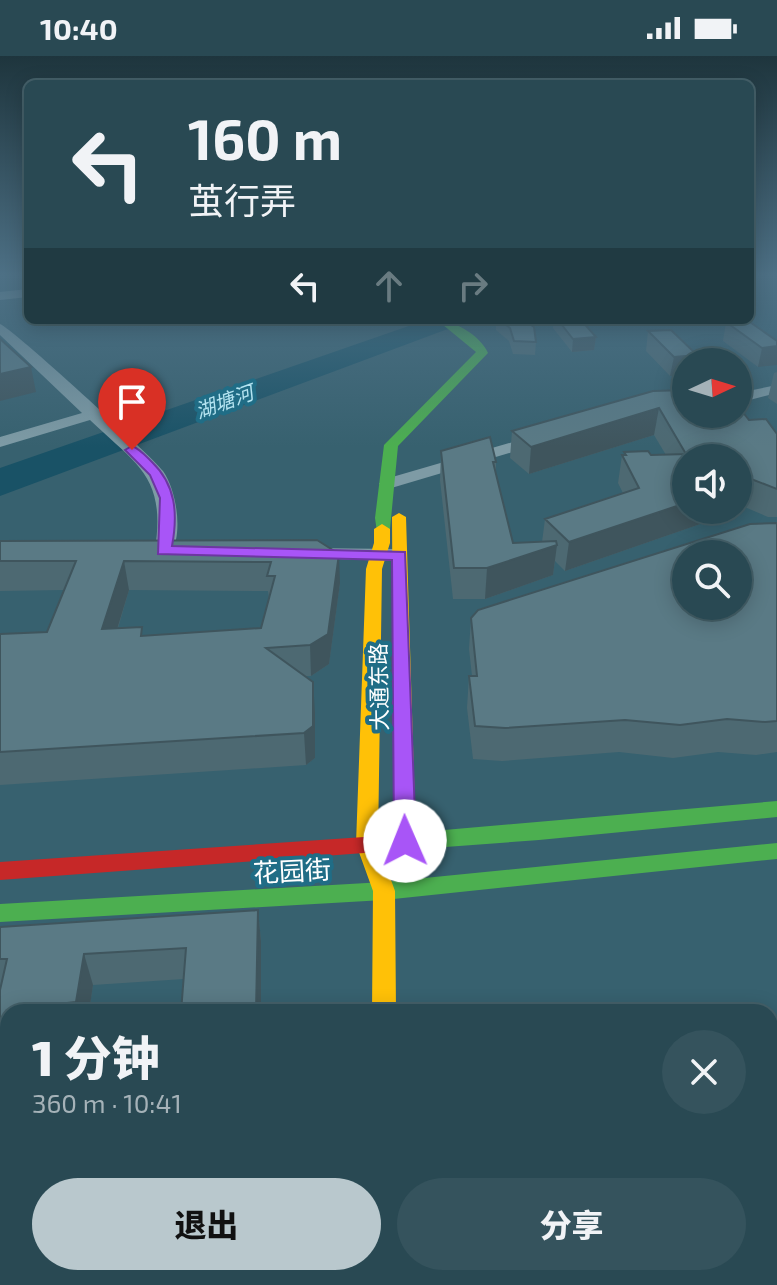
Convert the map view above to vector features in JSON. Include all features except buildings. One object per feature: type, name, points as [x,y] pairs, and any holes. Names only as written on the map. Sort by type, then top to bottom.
[{"type":"street","points":[[5,332],[156,474],[167,498],[169,522],[164,550]]},
{"type":"street","name":"大通东路","points":[[384,1004],[384,891],[367,844],[374,569],[382,543],[383,491],[388,484],[391,445],[482,353],[480,347],[460,332]]},
{"type":"street","points":[[752,395],[777,389]]},
{"type":"street","points":[[0,442],[94,414]]},
{"type":"street","points":[[388,484],[551,436]]},
{"type":"street","name":"大通东路","points":[[384,891],[405,841],[399,491],[388,484]]},
{"type":"street","points":[[286,553],[400,555]]},
{"type":"street","name":"花园街","points":[[0,871],[777,809]]},
{"type":"street","name":"花园街","points":[[0,913],[384,891],[777,851]]},
{"type":"water","name":"湖塘河","points":[[390,332],[439,332],[0,496],[0,468]]},
{"type":"traffic: fast","points":[[382,529],[391,445],[482,353],[480,347],[459,332]]},
{"type":"traffic: fast","points":[[364,845],[777,809]]},
{"type":"traffic: fast","points":[[0,913],[384,891],[777,851]]},
{"type":"traffic: slow","points":[[398,859],[405,841],[399,517]]},
{"type":"traffic: slow","points":[[382,529],[382,543],[374,569],[367,844],[384,891],[384,1004]]},
{"type":"traffic: jam","points":[[0,871],[364,845]]},
{"type":"route","points":[[132,450],[156,474],[167,498],[169,522],[164,550],[400,555],[405,841]]}]
